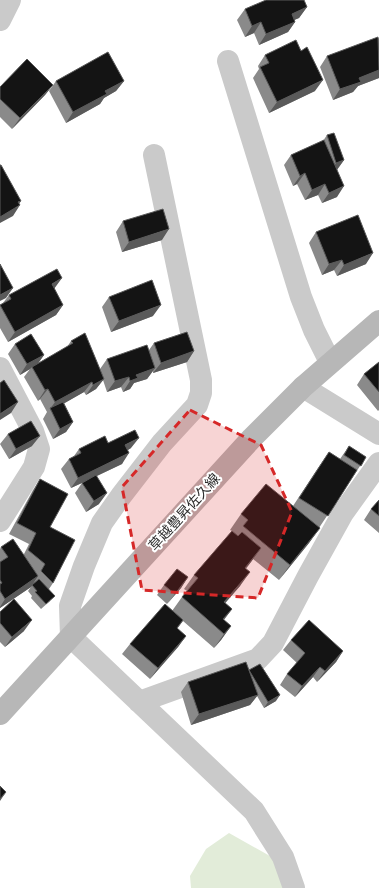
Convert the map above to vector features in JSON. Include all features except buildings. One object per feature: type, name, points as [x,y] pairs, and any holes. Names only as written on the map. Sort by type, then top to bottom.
[{"type":"main road","name":"草越豊昇佐久線","points":[[0,714],[221,470],[303,387],[379,321]]},
{"type":"street","points":[[0,20],[10,0]]},
{"type":"street","points":[[228,61],[301,297],[314,330],[330,362]]},
{"type":"street","points":[[154,155],[201,380],[201,393],[197,404],[162,442],[102,523],[84,566],[70,606],[71,637],[254,811],[283,857],[294,888]]},
{"type":"street","points":[[0,368],[33,431],[39,449],[34,467],[0,521]]},
{"type":"street","points":[[303,387],[379,434]]},
{"type":"street","points":[[139,702],[258,658],[274,643],[308,576],[343,513],[379,463]]},
{"type":"highlighted area","points":[[190,410],[261,445],[292,512],[258,598],[142,590],[122,487]]},
{"type":"green space","points":[[229,833],[277,860],[286,888],[191,888],[190,876],[206,849]]}]
